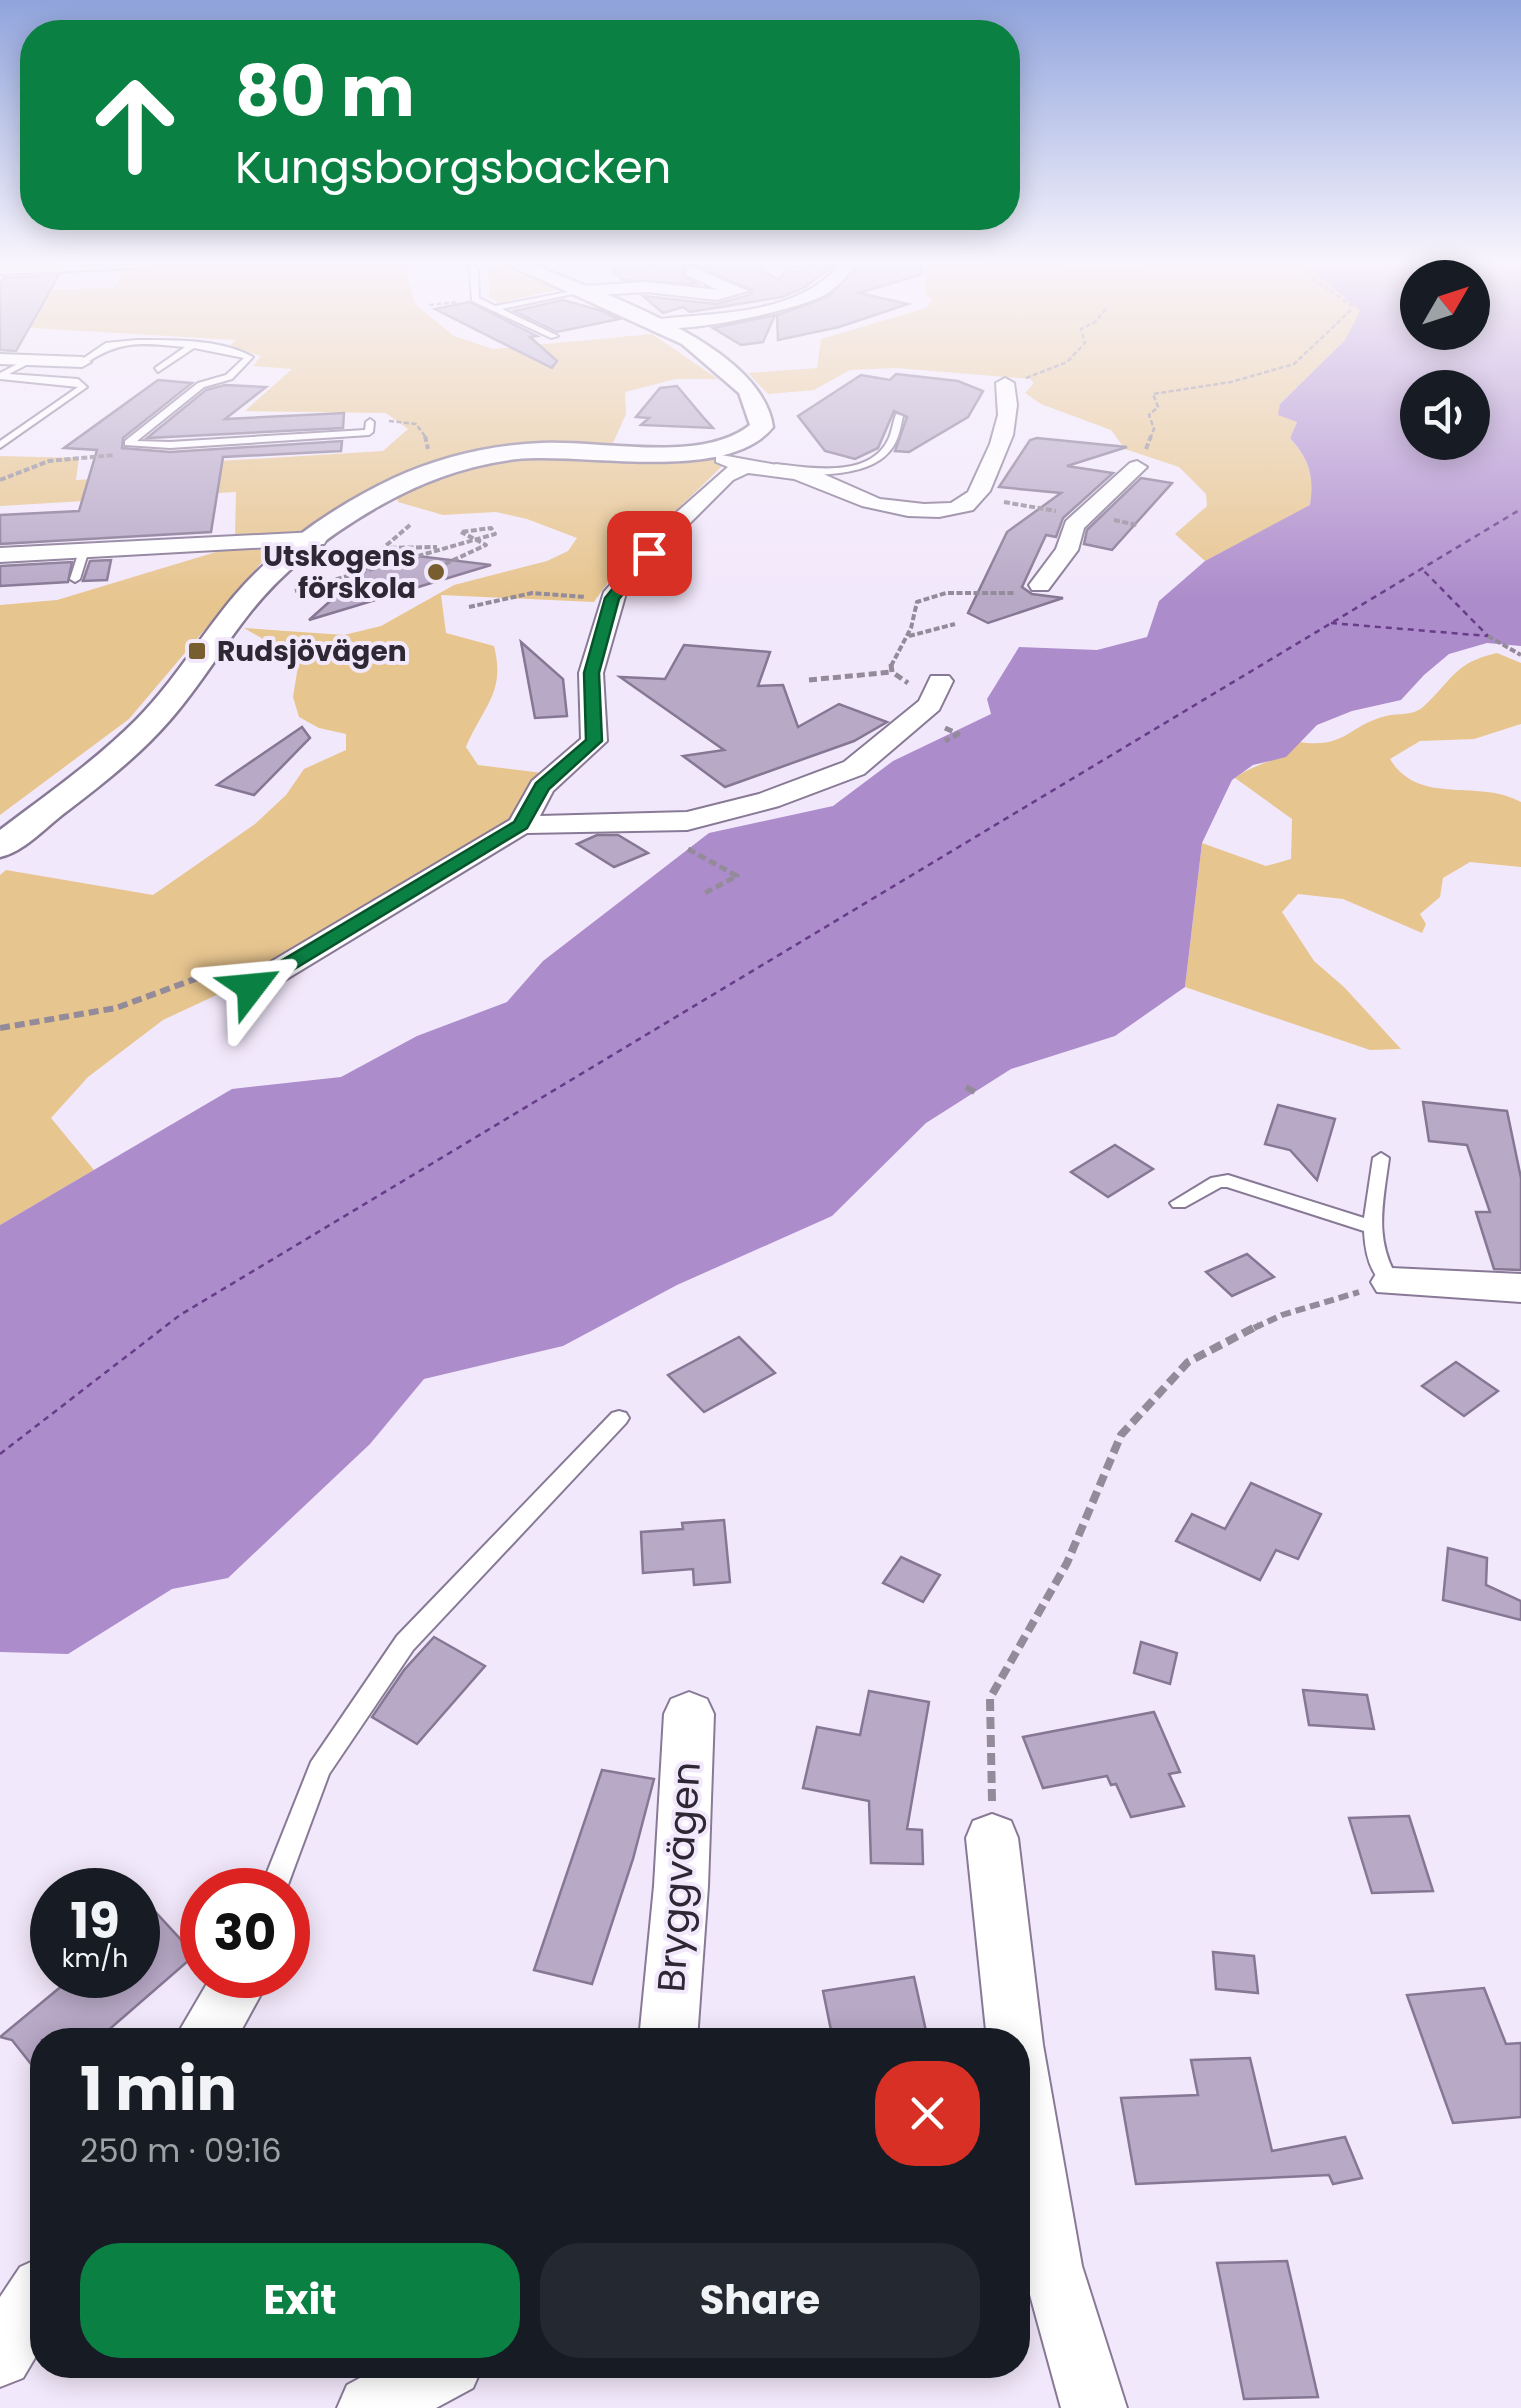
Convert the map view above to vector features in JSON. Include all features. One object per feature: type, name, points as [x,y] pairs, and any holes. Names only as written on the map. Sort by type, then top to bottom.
[{"type":"street","points":[[712,452],[758,434],[762,427],[762,412],[726,372]]},
{"type":"street","points":[[966,506],[978,494],[1008,424],[1010,405],[1005,384]]},
{"type":"street","points":[[0,847],[144,730],[175,696],[262,582],[316,539],[398,486],[485,456],[564,448],[712,452],[749,468],[808,476],[868,502],[892,507],[930,511],[998,501]]},
{"type":"street","points":[[1040,586],[1067,550],[1074,526],[1137,467]]},
{"type":"street","points":[[521,825],[542,786],[594,741],[591,673],[612,598],[668,532],[726,476],[749,468]]},
{"type":"street","points":[[0,555],[316,539]]},
{"type":"street","points":[[246,975],[521,825],[687,821],[770,800],[854,768],[930,705],[938,685]]},
{"type":"street","points":[[1391,1282],[1521,1288]]},
{"type":"street","name":"Bryggvägen","points":[[669,2028],[682,1886],[688,1714]]},
{"type":"street","points":[[992,1838],[1015,2028]]},
{"type":"street","points":[[210,2028],[229,1998]]},
{"type":"street","points":[[1030,2129],[1052,2266],[1094,2408]]},
{"type":"street","points":[[0,2355],[30,2308]]},
{"type":"street","points":[[370,2408],[426,2378]]},
{"type":"lane","points":[[233,372],[200,385],[128,443],[369,432],[370,422]]},
{"type":"lane","points":[[0,376],[78,382],[83,387],[0,444]]},
{"type":"lane","points":[[749,468],[850,470],[886,453],[897,434],[899,416]]},
{"type":"lane","points":[[75,579],[84,550]]},
{"type":"lane","points":[[1381,1158],[1374,1255],[1391,1282]]},
{"type":"lane","points":[[1179,1203],[1228,1180],[1375,1228]]},
{"type":"lane","points":[[281,1868],[319,1769],[404,1644],[618,1418]]},
{"type":"path","points":[[1005,384],[1042,372]]},
{"type":"path","points":[[1137,467],[1151,456],[1143,454],[1154,429],[1149,415],[1158,408],[1153,394],[1231,382],[1265,372]]},
{"type":"path","points":[[0,480],[49,461],[111,456],[140,445]]},
{"type":"path","points":[[998,501],[1084,516]]},
{"type":"path","points":[[1109,522],[1138,525]]},
{"type":"path","points":[[352,575],[410,525]]},
{"type":"path","points":[[368,570],[449,546],[496,534],[492,528],[461,532],[486,545],[445,564]]},
{"type":"path","points":[[382,548],[449,546]]},
{"type":"path","points":[[374,555],[406,559]]},
{"type":"path","points":[[892,672],[891,664],[908,636],[912,607],[928,596],[954,592],[1004,595],[1040,586]]},
{"type":"path","points":[[469,607],[532,593],[612,598]]},
{"type":"path","points":[[908,636],[955,624]]},
{"type":"path","points":[[1488,636],[1521,655]]},
{"type":"path","points":[[809,680],[892,672],[908,683],[938,685]]},
{"type":"path","points":[[945,741],[958,734],[948,730]]},
{"type":"path","points":[[688,850],[737,876],[704,893]]},
{"type":"path","points":[[0,1028],[116,1008],[246,975]]},
{"type":"path","points":[[966,1087],[975,1092]]},
{"type":"path","points":[[992,1838],[990,1698],[1067,1563],[1120,1435],[1188,1362],[1216,1346],[1282,1315],[1391,1282]]},
{"type":"shaded area","points":[[288,372],[708,372],[718,379],[676,379],[625,392],[626,414],[613,443],[558,442],[463,455],[419,468],[364,493],[303,531],[235,536],[236,492],[0,506],[0,456],[79,458],[76,480],[198,472],[220,461],[383,451],[408,429],[386,413],[245,411]]},
{"type":"shaded area","points":[[846,372],[814,390],[768,394],[748,373]]},
{"type":"shaded area","points":[[949,372],[1312,372],[1280,404],[1297,422],[1290,438],[1309,469],[1310,506],[1205,561],[1175,534],[1207,506],[1206,494],[1179,467],[1125,449],[1111,430],[1041,404],[1025,393],[1034,383],[1030,379]]},
{"type":"shaded area","points":[[1312,372],[1400,372],[1400,460],[1490,460],[1490,372],[1521,372],[1521,646],[1487,643],[1449,654],[1401,700],[1352,711],[1317,725],[1286,757],[1253,765],[1232,780],[1202,843],[1185,987],[1115,1036],[1011,1069],[926,1123],[832,1216],[677,1285],[563,1346],[424,1379],[370,1444],[228,1578],[172,1589],[68,1654],[0,1652],[0,1225],[232,1089],[341,1077],[417,1036],[507,1002],[543,961],[709,833],[833,806],[893,761],[991,714],[987,699],[1019,647],[1097,650],[1147,637],[1159,601],[1205,561],[1310,505],[1309,469],[1290,438],[1297,422],[1278,415],[1280,404]]},
{"type":"shaded area","points":[[539,455],[706,455],[723,465],[639,547],[594,602],[441,595],[446,633],[494,646],[497,662],[491,699],[466,747],[478,765],[543,773],[529,788],[510,822],[238,985],[163,1020],[88,1077],[51,1118],[94,1170],[0,1225],[0,875],[6,870],[153,895],[255,824],[286,795],[304,769],[346,750],[346,734],[319,728],[299,717],[293,697],[299,660],[244,628],[344,635],[381,626],[454,585],[547,561],[568,551],[577,538],[527,519],[496,512],[443,515],[398,502],[397,495],[467,465]]},
{"type":"shaded area","points":[[226,549],[272,550],[129,719],[0,815],[0,605],[57,600]]},
{"type":"shaded area","points":[[1497,653],[1521,663],[1521,724],[1474,739],[1420,741],[1390,759],[1402,774],[1417,783],[1504,795],[1521,802],[1521,867],[1470,862],[1443,878],[1440,897],[1420,914],[1426,924],[1422,933],[1343,899],[1298,894],[1282,912],[1314,961],[1344,987],[1401,1049],[1370,1050],[1185,987],[1202,843],[1266,866],[1291,859],[1292,819],[1235,778],[1284,754],[1299,742],[1327,742],[1374,720],[1419,710],[1462,667]]},
{"type":"building","points":[[896,374],[958,381],[983,391],[968,417],[909,452],[895,451],[907,417],[894,411],[878,448],[855,459],[825,451],[798,416],[861,375],[890,380]]},
{"type":"building","points":[[158,380],[192,383],[123,438],[122,448],[170,452],[342,441],[341,451],[223,457],[211,532],[0,544],[0,515],[79,511],[97,450],[64,448]]},
{"type":"building","points":[[225,385],[266,387],[225,419],[344,413],[343,428],[147,438],[206,390]]},
{"type":"building","points":[[677,386],[713,428],[641,425],[649,418],[636,417],[660,388]]},
{"type":"building","points":[[1030,440],[1127,447],[1067,466],[1113,473],[1063,518],[1056,537],[1046,535],[1022,587],[1032,594],[1063,598],[988,623],[968,613],[1007,532],[1061,493],[999,487]]},
{"type":"building","points":[[1141,478],[1172,483],[1112,550],[1084,544],[1087,530]]},
{"type":"building","points":[[385,552],[491,565],[309,620]]},
{"type":"building","points":[[111,560],[107,580],[83,581],[90,561]]},
{"type":"building","points":[[72,562],[68,582],[0,586],[0,566]]},
{"type":"building","points":[[521,642],[563,679],[567,716],[535,718]]},
{"type":"building","points":[[684,645],[770,652],[758,686],[783,685],[798,727],[839,704],[887,722],[854,741],[725,787],[683,756],[724,750],[620,677],[665,679]]},
{"type":"building","points":[[302,727],[310,738],[254,795],[217,785]]},
{"type":"building","points":[[597,835],[618,835],[648,853],[614,867],[577,844]]},
{"type":"building","points":[[1423,1102],[1507,1111],[1521,1178],[1521,1270],[1494,1269],[1476,1212],[1490,1212],[1467,1145],[1429,1141]]},
{"type":"building","points":[[1278,1105],[1335,1119],[1317,1180],[1290,1150],[1265,1144]]},
{"type":"building","points":[[1115,1145],[1153,1169],[1108,1197],[1071,1172]]},
{"type":"building","points":[[1247,1254],[1274,1277],[1232,1296],[1206,1272]]},
{"type":"building","points":[[739,1337],[775,1373],[704,1412],[668,1375]]},
{"type":"building","points":[[1456,1362],[1498,1391],[1464,1416],[1422,1386]]},
{"type":"building","points":[[1251,1483],[1321,1514],[1298,1559],[1276,1550],[1260,1580],[1176,1541],[1192,1514],[1225,1529]]},
{"type":"building","points":[[724,1520],[730,1582],[694,1585],[693,1569],[643,1573],[641,1532],[683,1529],[682,1523]]},
{"type":"building","points":[[1448,1548],[1487,1558],[1486,1585],[1521,1601],[1521,1620],[1443,1600]]},
{"type":"building","points":[[901,1557],[940,1575],[923,1602],[883,1583]]},
{"type":"building","points":[[434,1637],[485,1666],[417,1744],[372,1717],[404,1670]]},
{"type":"building","points":[[1141,1642],[1177,1653],[1170,1684],[1134,1673]]},
{"type":"building","points":[[1303,1690],[1367,1695],[1374,1729],[1309,1725]]},
{"type":"building","points":[[869,1691],[929,1702],[907,1829],[922,1830],[923,1864],[871,1863],[869,1801],[803,1788],[817,1727],[860,1735]]},
{"type":"building","points":[[1154,1712],[1180,1772],[1169,1774],[1184,1806],[1131,1817],[1116,1784],[1111,1785],[1107,1776],[1043,1788],[1023,1737]]},
{"type":"building","points":[[602,1770],[654,1779],[633,1859],[592,1984],[534,1970]]},
{"type":"building","points":[[1409,1816],[1433,1891],[1372,1893],[1349,1818]]},
{"type":"building","points":[[160,1917],[180,1939],[180,1968],[160,1985]]},
{"type":"building","points":[[1213,1952],[1254,1956],[1258,1993],[1216,1989]]},
{"type":"building","points":[[914,1977],[925,2028],[831,2028],[823,1991]]},
{"type":"building","points":[[1484,1988],[1506,2044],[1521,2043],[1521,2117],[1453,2123],[1407,1995]]},
{"type":"building","points":[[47,1998],[145,1998],[111,2028],[30,2028],[30,2063],[12,2040],[0,2037]]},
{"type":"building","points":[[1250,2058],[1272,2151],[1345,2137],[1362,2178],[1333,2184],[1329,2175],[1136,2184],[1121,2098],[1198,2095],[1191,2060]]},
{"type":"building","points":[[1287,2261],[1318,2397],[1244,2399],[1217,2263]]},
{"type":"ferry route","points":[[1331,623],[1521,509]]},
{"type":"ferry route","points":[[1331,623],[1488,636],[1422,569]]},
{"type":"ferry route","points":[[0,1454],[180,1315],[1331,623]]},
{"type":"place","name":"Utskogens förskola","points":[[436,572]]},
{"type":"place","name":"Rudsjövägen","points":[[197,651]]},
{"type":"route","points":[[251,987],[521,825],[542,786],[594,741],[591,673],[612,598],[649,553]]}]
